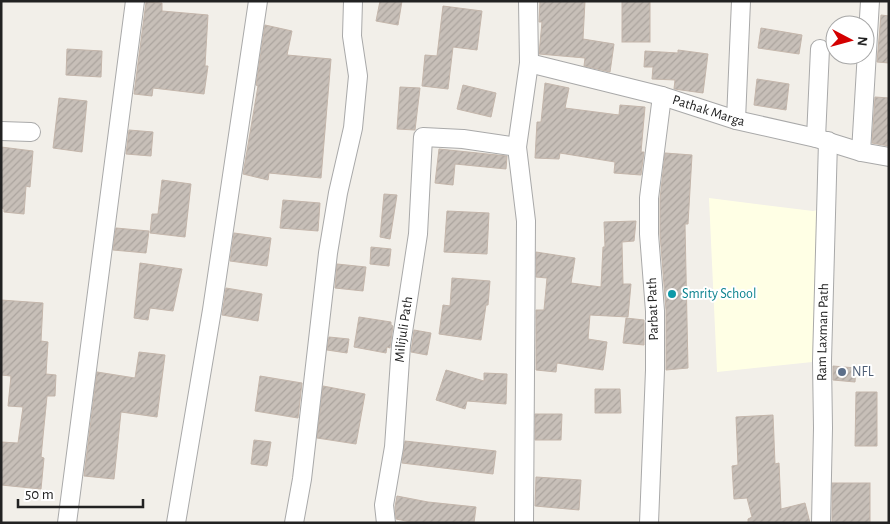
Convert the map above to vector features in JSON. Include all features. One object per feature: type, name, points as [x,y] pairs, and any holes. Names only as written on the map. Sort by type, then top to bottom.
[{"type":"street","points":[[67,523],[135,1]]},
{"type":"street","points":[[176,523],[212,310],[258,1]]},
{"type":"street","points":[[294,523],[302,479],[330,244],[338,193],[353,128],[358,76],[352,36],[352,1]]},
{"type":"street","points":[[524,523],[526,221],[517,147],[529,63],[528,1]]},
{"type":"street","points":[[736,120],[741,1]]},
{"type":"street","points":[[860,152],[870,1]]},
{"type":"street","name":"Ram Laxman Path","points":[[820,49],[823,428],[821,523]]},
{"type":"street","name":"Pathak Marga","points":[[529,63],[662,96],[736,120],[822,140],[860,152],[889,157]]},
{"type":"street","name":"Parbat Path","points":[[649,523],[655,370],[655,311],[649,234],[649,198],[662,96]]},
{"type":"street","points":[[1,131],[31,132]]},
{"type":"street","name":"Milijuli Path","points":[[386,523],[384,505],[394,447],[401,345],[418,234],[423,137],[463,139],[517,147]]},
{"type":"shaded area","points":[[709,198],[813,211],[827,208],[822,361],[717,372]]},
{"type":"building","points":[[380,1],[402,1],[398,25],[376,21]]},
{"type":"building","points":[[540,1],[585,1],[583,39],[614,44],[610,72],[584,66],[585,58],[539,54],[542,22],[539,22]]},
{"type":"building","points":[[622,1],[650,1],[650,42],[622,42]]},
{"type":"building","points":[[146,2],[162,3],[162,11],[208,15],[205,66],[208,66],[204,94],[153,88],[152,96],[134,94]]},
{"type":"building","points":[[443,6],[482,11],[477,50],[453,47],[448,89],[422,86],[425,55],[437,56]]},
{"type":"building","points":[[881,15],[889,16],[889,63],[877,62]]},
{"type":"building","points":[[265,25],[292,31],[287,55],[331,59],[321,178],[269,173],[268,180],[243,174],[258,86],[256,85]]},
{"type":"building","points":[[761,28],[802,35],[799,54],[758,48]]},
{"type":"building","points":[[67,49],[102,51],[101,77],[66,75]]},
{"type":"building","points":[[678,50],[708,54],[703,93],[674,89],[675,80],[652,79],[653,67],[644,67],[645,51],[678,53]]},
{"type":"building","points":[[757,79],[789,84],[786,110],[754,105]]},
{"type":"building","points":[[545,83],[569,88],[565,108],[619,115],[620,105],[645,107],[641,152],[644,152],[641,175],[614,173],[615,162],[560,153],[559,159],[535,158],[537,122],[541,122]]},
{"type":"building","points":[[463,85],[496,93],[491,117],[457,109]]},
{"type":"building","points":[[400,87],[420,88],[415,130],[397,129]]},
{"type":"building","points":[[875,97],[889,98],[889,146],[872,143]]},
{"type":"building","points":[[59,98],[87,101],[82,152],[53,148]]},
{"type":"building","points":[[129,130],[153,132],[151,156],[126,154]]},
{"type":"building","points":[[1,147],[33,151],[30,187],[26,186],[24,214],[4,212],[4,209],[1,208]]},
{"type":"building","points":[[439,149],[507,156],[506,169],[455,164],[453,185],[435,183]]},
{"type":"building","points":[[665,153],[692,155],[688,224],[685,224],[688,368],[666,370],[666,310],[660,234],[660,199]]},
{"type":"building","points":[[162,180],[191,184],[185,237],[150,233],[152,214],[158,214]]},
{"type":"building","points":[[384,194],[397,195],[390,239],[380,237]]},
{"type":"building","points":[[283,200],[320,203],[318,231],[280,228]]},
{"type":"building","points":[[447,211],[489,213],[487,254],[444,252]]},
{"type":"building","points":[[636,221],[634,241],[622,242],[623,284],[631,284],[628,317],[590,315],[588,339],[607,342],[603,370],[557,363],[556,372],[536,370],[536,310],[544,310],[547,278],[536,277],[536,252],[575,258],[571,283],[601,287],[603,247],[605,247],[604,222]]},
{"type":"building","points":[[116,228],[149,231],[146,253],[113,250]]},
{"type":"building","points":[[234,233],[271,238],[267,266],[230,261]]},
{"type":"building","points":[[371,247],[391,249],[389,266],[370,264]]},
{"type":"building","points":[[140,263],[182,269],[173,311],[150,308],[148,320],[134,318]]},
{"type":"building","points":[[337,264],[366,267],[363,291],[335,288]]},
{"type":"building","points":[[452,278],[490,281],[488,305],[486,305],[481,340],[439,334],[443,305],[450,306]]},
{"type":"building","points":[[226,288],[262,294],[258,321],[222,315]]},
{"type":"building","points":[[1,300],[43,303],[41,341],[48,342],[46,374],[56,375],[55,396],[47,396],[41,457],[44,458],[41,489],[1,485],[1,442],[18,443],[23,407],[8,406],[11,376],[1,375]]},
{"type":"building","points":[[359,317],[391,322],[393,326],[390,348],[387,347],[386,353],[354,347]]},
{"type":"building","points":[[626,318],[644,320],[644,345],[623,343]]},
{"type":"building","points":[[414,330],[431,333],[427,355],[411,352]]},
{"type":"building","points":[[329,337],[349,339],[347,353],[327,350]]},
{"type":"building","points":[[139,352],[165,355],[157,417],[121,412],[114,479],[84,476],[97,372],[135,378]]},
{"type":"building","points":[[833,366],[856,368],[855,382],[833,380]]},
{"type":"building","points":[[446,370],[484,381],[484,373],[507,374],[506,404],[467,401],[465,409],[436,400]]},
{"type":"building","points":[[260,376],[302,383],[298,418],[255,411]]},
{"type":"building","points":[[323,386],[365,394],[356,444],[317,438]]},
{"type":"building","points":[[595,389],[620,389],[621,413],[595,413]]},
{"type":"building","points":[[856,392],[877,392],[877,446],[855,446]]},
{"type":"building","points":[[535,414],[562,414],[561,440],[535,440]]},
{"type":"building","points":[[773,415],[775,464],[779,463],[781,509],[805,503],[810,523],[748,523],[748,519],[752,517],[747,498],[734,499],[732,466],[738,465],[736,417]]},
{"type":"building","points":[[254,440],[271,442],[267,466],[251,464]]},
{"type":"building","points":[[405,441],[496,451],[493,474],[402,463]]},
{"type":"building","points":[[536,477],[581,480],[579,510],[535,506]]},
{"type":"building","points":[[832,483],[870,483],[870,523],[832,523]]},
{"type":"building","points":[[397,496],[428,502],[476,507],[474,523],[416,523],[396,519],[395,507]]},
{"type":"place","name":"Smrity School","points":[[672,294]]},
{"type":"place","name":"NFL","points":[[842,372]]}]
